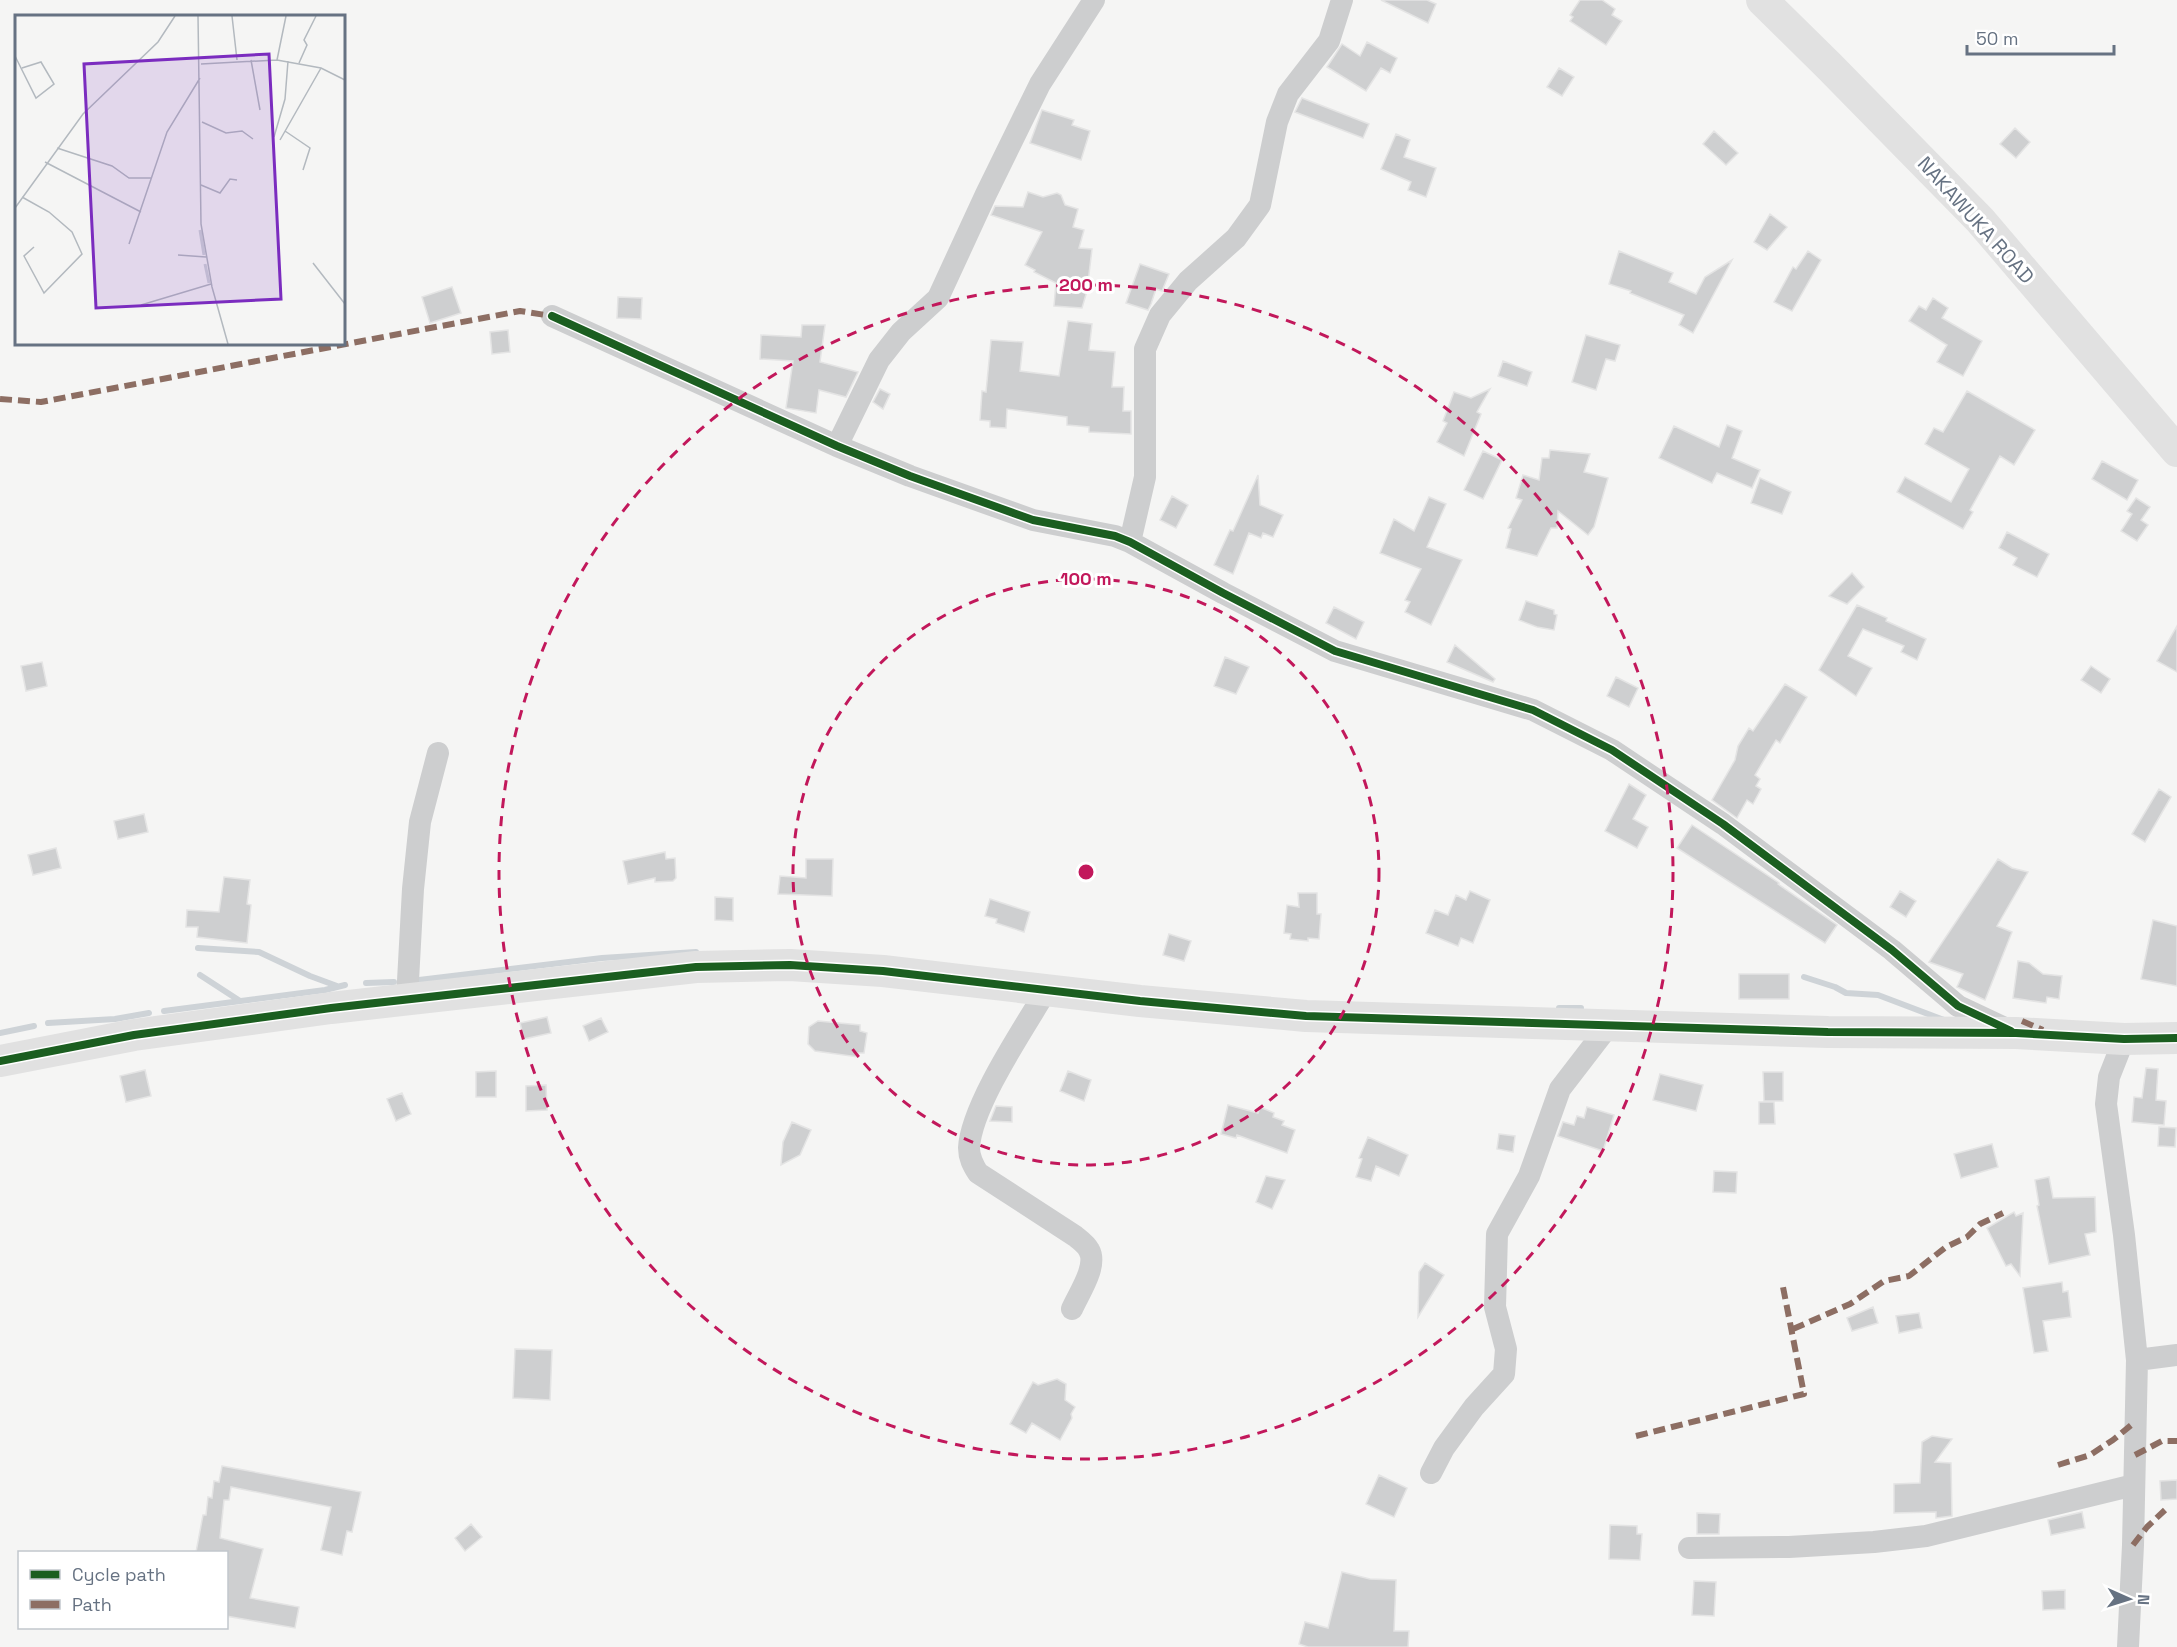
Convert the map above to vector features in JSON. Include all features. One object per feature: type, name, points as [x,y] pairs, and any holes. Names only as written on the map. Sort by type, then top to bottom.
[{"type":"street","points":[[837,446],[879,360],[901,332],[938,298],[1040,84],[1094,0]]},
{"type":"street","points":[[1130,542],[1145,477],[1145,349],[1160,315],[1188,281],[1236,238],[1260,206],[1281,113],[1288,94],[1329,41],[1342,0]]},
{"type":"street","name":"NAKAWUKA ROAD","points":[[1762,0],[1830,66],[1980,220],[2177,451]]},
{"type":"street","points":[[552,316],[837,446],[910,476],[1034,520],[1115,536],[1130,542],[1335,651],[1533,710],[1612,750],[1749,843],[1892,950],[1958,1006],[2016,1033]]},
{"type":"street","points":[[407,999],[413,889],[420,822],[438,753]]},
{"type":"street","points":[[0,1061],[134,1035],[407,999],[696,967],[778,965],[883,971],[1046,991],[1306,1016],[1828,1032],[2016,1033],[2124,1039],[2177,1038]]},
{"type":"street","points":[[1046,991],[989,1089],[973,1130],[969,1148],[971,1162],[978,1173],[1075,1236],[1088,1247],[1091,1267],[1072,1309]]},
{"type":"street","points":[[1431,1473],[1444,1448],[1474,1407],[1504,1374],[1506,1349],[1495,1307],[1497,1234],[1529,1176],[1560,1089],[1610,1024]]},
{"type":"street","points":[[2109,1077],[2132,1050],[2177,1038]]},
{"type":"street","points":[[2124,1039],[2109,1077],[2106,1104],[2124,1234],[2137,1360],[2128,1647]]},
{"type":"street","points":[[2137,1360],[2177,1355]]},
{"type":"street","points":[[1689,1548],[1789,1547],[1874,1542],[1926,1536],[2134,1485]]},
{"type":"building","points":[[1381,0],[1427,0],[1436,4],[1428,23]]},
{"type":"building","points":[[1580,0],[1602,0],[1615,9],[1612,15],[1622,21],[1606,45],[1570,21],[1573,17],[1570,15]]},
{"type":"building","points":[[1367,42],[1397,58],[1390,73],[1381,68],[1366,91],[1327,67],[1342,44],[1360,56]]},
{"type":"building","points":[[1559,68],[1574,77],[1562,96],[1547,87]]},
{"type":"building","points":[[1302,98],[1369,124],[1363,138],[1295,112]]},
{"type":"building","points":[[1042,110],[1074,120],[1072,125],[1090,131],[1081,160],[1030,143]]},
{"type":"building","points":[[2015,128],[2030,142],[2016,158],[2000,144]]},
{"type":"building","points":[[1714,131],[1738,153],[1726,165],[1703,144]]},
{"type":"building","points":[[1396,134],[1410,140],[1404,157],[1436,168],[1426,197],[1408,190],[1411,182],[1381,169]]},
{"type":"building","points":[[1028,192],[1043,197],[1057,193],[1061,195],[1065,205],[1078,209],[1073,227],[1084,230],[1079,248],[1092,249],[1087,291],[1082,308],[1054,306],[1056,283],[1025,265],[1042,232],[991,215],[995,206],[1023,207]]},
{"type":"building","points":[[1770,214],[1787,227],[1767,250],[1754,242]]},
{"type":"building","points":[[1619,251],[1673,273],[1669,282],[1696,294],[1705,277],[1732,260],[1693,333],[1679,325],[1684,315],[1630,293],[1631,291],[1609,284]]},
{"type":"building","points":[[1808,251],[1821,260],[1792,311],[1774,302],[1793,267],[1796,269]]},
{"type":"building","points":[[1140,264],[1169,274],[1162,291],[1156,289],[1148,310],[1126,303]]},
{"type":"building","points":[[452,287],[461,313],[430,323],[422,297]]},
{"type":"building","points":[[618,297],[642,298],[641,319],[617,318]]},
{"type":"building","points":[[1933,298],[1948,308],[1942,318],[1982,341],[1963,376],[1937,362],[1947,345],[1909,321],[1919,306],[1926,310]]},
{"type":"building","points":[[1068,321],[1092,324],[1089,350],[1115,352],[1112,387],[1124,387],[1123,411],[1131,411],[1131,434],[1089,432],[1089,427],[1067,425],[1067,417],[1007,409],[1006,428],[990,427],[990,421],[980,420],[982,391],[986,392],[991,340],[1023,342],[1020,371],[1059,376]]},
{"type":"building","points":[[802,325],[825,325],[820,362],[858,372],[846,397],[819,390],[816,413],[786,408],[793,361],[760,359],[761,335],[801,337]]},
{"type":"building","points":[[508,330],[510,352],[492,354],[490,332]]},
{"type":"building","points":[[1586,335],[1620,345],[1615,361],[1606,359],[1596,390],[1572,382]]},
{"type":"building","points":[[1503,361],[1532,372],[1527,386],[1498,376]]},
{"type":"building","points":[[880,389],[890,394],[883,409],[873,402]]},
{"type":"building","points":[[1490,389],[1477,412],[1481,414],[1464,456],[1437,442],[1447,423],[1443,421],[1454,392],[1471,398]]},
{"type":"building","points":[[1967,391],[2035,430],[2014,465],[2000,456],[1970,510],[1973,512],[1963,529],[1897,492],[1905,477],[1951,502],[1969,469],[1925,444],[1934,428],[1943,432]]},
{"type":"building","points":[[1727,425],[1742,431],[1732,458],[1760,470],[1752,488],[1717,473],[1712,483],[1659,458],[1674,426],[1719,447]]},
{"type":"building","points":[[1550,450],[1590,454],[1584,472],[1608,478],[1594,527],[1588,535],[1558,511],[1557,528],[1551,528],[1537,556],[1506,548],[1511,529],[1508,528],[1522,500],[1516,498],[1523,475],[1539,480],[1542,458],[1549,458]]},
{"type":"building","points":[[1483,451],[1502,460],[1483,499],[1464,490]]},
{"type":"building","points":[[2102,461],[2138,480],[2127,500],[2092,479]]},
{"type":"building","points":[[1258,475],[1260,505],[1283,515],[1273,537],[1263,533],[1261,538],[1249,533],[1233,574],[1214,565],[1230,530],[1233,531]]},
{"type":"building","points":[[1760,478],[1791,492],[1782,514],[1751,503]]},
{"type":"building","points":[[1172,496],[1188,505],[1176,528],[1160,520]]},
{"type":"building","points":[[1429,497],[1446,504],[1427,547],[1462,560],[1431,625],[1405,612],[1410,602],[1405,600],[1421,569],[1380,553],[1394,519],[1414,531]]},
{"type":"building","points":[[2136,498],[2150,507],[2141,520],[2148,525],[2137,541],[2121,531],[2132,514],[2127,511]]},
{"type":"building","points":[[2007,532],[2049,554],[2037,577],[2013,565],[2017,558],[1999,548]]},
{"type":"building","points":[[1852,573],[1864,587],[1847,604],[1829,596]]},
{"type":"building","points":[[1526,601],[1554,610],[1554,614],[1557,615],[1554,630],[1519,620]]},
{"type":"building","points":[[1857,605],[1926,639],[1917,660],[1901,652],[1904,646],[1863,629],[1848,656],[1872,668],[1856,696],[1819,670]]},
{"type":"building","points":[[1334,607],[1364,622],[1356,639],[1326,623]]},
{"type":"building","points":[[2177,626],[2177,672],[2157,661]]},
{"type":"building","points":[[1455,645],[1495,679],[1493,682],[1447,662]]},
{"type":"building","points":[[1225,657],[1249,667],[1236,694],[1214,686]]},
{"type":"building","points":[[42,662],[47,686],[26,691],[21,666]]},
{"type":"building","points":[[2091,666],[2110,679],[2101,693],[2081,680]]},
{"type":"building","points":[[1616,677],[1638,688],[1629,707],[1607,696]]},
{"type":"building","points":[[1785,684],[1807,697],[1780,743],[1776,740],[1755,775],[1760,779],[1756,786],[1761,789],[1753,804],[1747,800],[1737,818],[1712,800],[1735,760],[1738,746],[1749,728],[1753,731]]},
{"type":"building","points":[[1629,784],[1646,795],[1633,819],[1648,827],[1637,848],[1605,831]]},
{"type":"building","points":[[2159,789],[2171,797],[2145,842],[2132,834]]},
{"type":"building","points":[[144,814],[148,832],[118,839],[114,821]]},
{"type":"building","points":[[1692,825],[1837,925],[1825,943],[1677,848]]},
{"type":"building","points":[[56,848],[61,868],[33,875],[28,855]]},
{"type":"building","points":[[665,852],[666,859],[675,858],[676,878],[673,881],[655,882],[655,878],[628,884],[623,861]]},
{"type":"building","points":[[806,859],[833,859],[832,896],[778,894],[780,876],[806,878]]},
{"type":"building","points":[[1998,859],[2012,868],[2028,872],[1997,926],[2012,932],[1985,1000],[1957,987],[1963,974],[1929,962]]},
{"type":"building","points":[[224,877],[250,880],[247,904],[251,905],[247,943],[197,937],[198,927],[186,927],[187,910],[219,912]]},
{"type":"building","points":[[1470,891],[1490,900],[1473,943],[1461,938],[1458,946],[1426,933],[1435,910],[1448,915],[1456,895],[1466,900]]},
{"type":"building","points":[[1900,891],[1916,901],[1906,917],[1890,907]]},
{"type":"building","points":[[1298,893],[1317,893],[1317,914],[1321,914],[1319,939],[1308,938],[1308,941],[1290,939],[1291,934],[1284,933],[1287,905],[1299,907]]},
{"type":"building","points":[[715,897],[733,898],[733,921],[715,920]]},
{"type":"building","points":[[990,899],[1030,912],[1024,932],[996,923],[997,919],[985,916]]},
{"type":"building","points":[[2153,920],[2177,926],[2177,986],[2141,979]]},
{"type":"building","points":[[1169,934],[1191,941],[1184,961],[1163,955]]},
{"type":"building","points":[[2018,961],[2029,963],[2043,974],[2062,976],[2059,999],[2047,997],[2046,1003],[2013,998]]},
{"type":"building","points":[[1739,974],[1789,974],[1789,999],[1739,999]]},
{"type":"building","points":[[547,1017],[551,1033],[524,1039],[520,1023]]},
{"type":"building","points":[[601,1018],[608,1032],[589,1041],[583,1026]]},
{"type":"building","points":[[818,1021],[860,1025],[860,1031],[867,1033],[864,1053],[858,1053],[858,1057],[815,1051],[808,1044],[809,1027]]},
{"type":"building","points":[[2146,1068],[2158,1069],[2156,1100],[2166,1101],[2164,1125],[2132,1122],[2134,1097],[2142,1098]]},
{"type":"building","points":[[145,1070],[151,1096],[126,1102],[120,1076]]},
{"type":"building","points":[[496,1071],[496,1097],[476,1097],[476,1072]]},
{"type":"building","points":[[1068,1071],[1091,1080],[1084,1101],[1060,1091]]},
{"type":"building","points":[[1763,1072],[1783,1072],[1783,1101],[1764,1101]]},
{"type":"building","points":[[1660,1074],[1703,1085],[1696,1111],[1653,1100]]},
{"type":"building","points":[[546,1085],[547,1110],[526,1111],[526,1086]]},
{"type":"building","points":[[402,1093],[411,1114],[396,1121],[387,1099]]},
{"type":"building","points":[[1759,1102],[1774,1102],[1775,1124],[1759,1124]]},
{"type":"building","points":[[1228,1105],[1258,1113],[1260,1107],[1274,1113],[1273,1117],[1284,1121],[1282,1125],[1295,1130],[1287,1153],[1237,1135],[1236,1138],[1221,1134]]},
{"type":"building","points":[[996,1106],[1012,1107],[1012,1122],[990,1121]]},
{"type":"building","points":[[1587,1107],[1614,1115],[1603,1151],[1558,1136],[1563,1122],[1574,1125],[1577,1116],[1584,1118]]},
{"type":"building","points":[[792,1122],[811,1130],[800,1155],[781,1165],[783,1142]]},
{"type":"building","points":[[2159,1127],[2176,1128],[2175,1147],[2158,1146]]},
{"type":"building","points":[[1499,1134],[1515,1136],[1513,1152],[1497,1149]]},
{"type":"building","points":[[1368,1137],[1408,1155],[1399,1176],[1376,1166],[1371,1181],[1356,1177],[1362,1159],[1359,1158]]},
{"type":"building","points":[[1992,1144],[1998,1167],[1961,1178],[1954,1154]]},
{"type":"building","points":[[1714,1171],[1737,1172],[1736,1193],[1713,1192]]},
{"type":"building","points":[[1266,1176],[1285,1180],[1272,1209],[1256,1202]]},
{"type":"building","points":[[2049,1177],[2053,1198],[2095,1197],[2096,1232],[2085,1234],[2090,1255],[2049,1264],[2037,1206],[2039,1205],[2035,1180]]},
{"type":"building","points":[[2014,1212],[2016,1216],[2023,1213],[2020,1276],[2011,1264],[2006,1266],[1987,1228]]},
{"type":"building","points":[[1425,1263],[1444,1275],[1418,1317],[1419,1272]]},
{"type":"building","points":[[2062,1282],[2063,1292],[2068,1291],[2071,1317],[2043,1321],[2048,1351],[2034,1353],[2023,1288]]},
{"type":"building","points":[[1873,1307],[1878,1323],[1852,1331],[1847,1318]]},
{"type":"building","points":[[1919,1313],[1922,1328],[1899,1333],[1896,1316]]},
{"type":"building","points":[[515,1349],[552,1350],[550,1400],[513,1398]]},
{"type":"building","points":[[1057,1379],[1066,1384],[1065,1400],[1075,1407],[1071,1414],[1072,1418],[1060,1440],[1032,1423],[1026,1433],[1010,1424],[1033,1382],[1038,1385]]},
{"type":"building","points":[[1932,1436],[1952,1439],[1935,1462],[1951,1463],[1952,1516],[1936,1518],[1936,1512],[1894,1513],[1894,1484],[1920,1483],[1922,1442]]},
{"type":"building","points":[[222,1466],[361,1492],[352,1532],[347,1531],[342,1555],[321,1550],[331,1507],[231,1487],[229,1500],[224,1500],[220,1538],[263,1549],[250,1598],[299,1607],[295,1628],[228,1616],[228,1551],[196,1551],[203,1515],[206,1515],[208,1497],[212,1498],[214,1481],[219,1482]]},
{"type":"building","points":[[1379,1475],[1407,1488],[1394,1517],[1366,1504]]},
{"type":"building","points":[[2177,1480],[2177,1499],[2161,1500],[2160,1481]]},
{"type":"building","points":[[2082,1512],[2085,1528],[2051,1535],[2048,1520]]},
{"type":"building","points":[[1697,1513],[1720,1514],[1719,1534],[1697,1534]]},
{"type":"building","points":[[471,1524],[482,1537],[465,1551],[455,1538]]},
{"type":"building","points":[[1610,1525],[1637,1526],[1637,1534],[1642,1534],[1640,1560],[1609,1559]]},
{"type":"building","points":[[1342,1572],[1370,1579],[1396,1580],[1394,1631],[1409,1631],[1408,1647],[1308,1647],[1299,1644],[1305,1622],[1328,1628]]},
{"type":"building","points":[[1694,1581],[1716,1582],[1714,1616],[1692,1615]]},
{"type":"building","points":[[2065,1590],[2065,1609],[2043,1610],[2042,1591]]},
{"type":"waterway","points":[[198,948],[259,952],[337,986]]},
{"type":"waterway","points":[[419,980],[602,958],[696,952]]},
{"type":"waterway","points":[[200,975],[240,1001]]},
{"type":"waterway","points":[[1804,977],[1846,993],[1878,995],[1944,1020]]},
{"type":"waterway","points":[[366,983],[394,982]]},
{"type":"waterway","points":[[164,1011],[325,990],[345,985]]},
{"type":"waterway","points":[[1559,1008],[1581,1008]]},
{"type":"waterway","points":[[48,1023],[115,1019],[149,1013]]},
{"type":"waterway","points":[[0,1033],[34,1026]]},
{"type":"marked path","points":[[345,344],[520,311],[552,316]]},
{"type":"marked path","points":[[0,399],[41,402],[341,345]]},
{"type":"marked path","points":[[2022,1021],[2043,1030]]},
{"type":"marked path","points":[[1793,1329],[1850,1304],[1884,1281],[1909,1276],[1946,1247],[1967,1237],[1980,1224],[2003,1213]]},
{"type":"marked path","points":[[1636,1436],[1804,1394],[1783,1287]]},
{"type":"marked path","points":[[2058,1465],[2090,1455],[2135,1422]]},
{"type":"marked path","points":[[2135,1455],[2162,1441],[2177,1441]]},
{"type":"marked path","points":[[2133,1545],[2147,1527],[2165,1510]]},
{"type":"cycle path","points":[[552,316],[837,446],[910,476],[1033,520],[1115,536],[1130,542],[1335,651],[1533,710],[1612,750],[1723,824],[1892,950],[1958,1006],[2011,1031]]},
{"type":"cycle path","points":[[0,1061],[134,1035],[331,1008],[696,967],[790,965],[883,971],[1140,1001],[1306,1016],[1828,1032],[2016,1033],[2124,1039],[2177,1038]]}]
